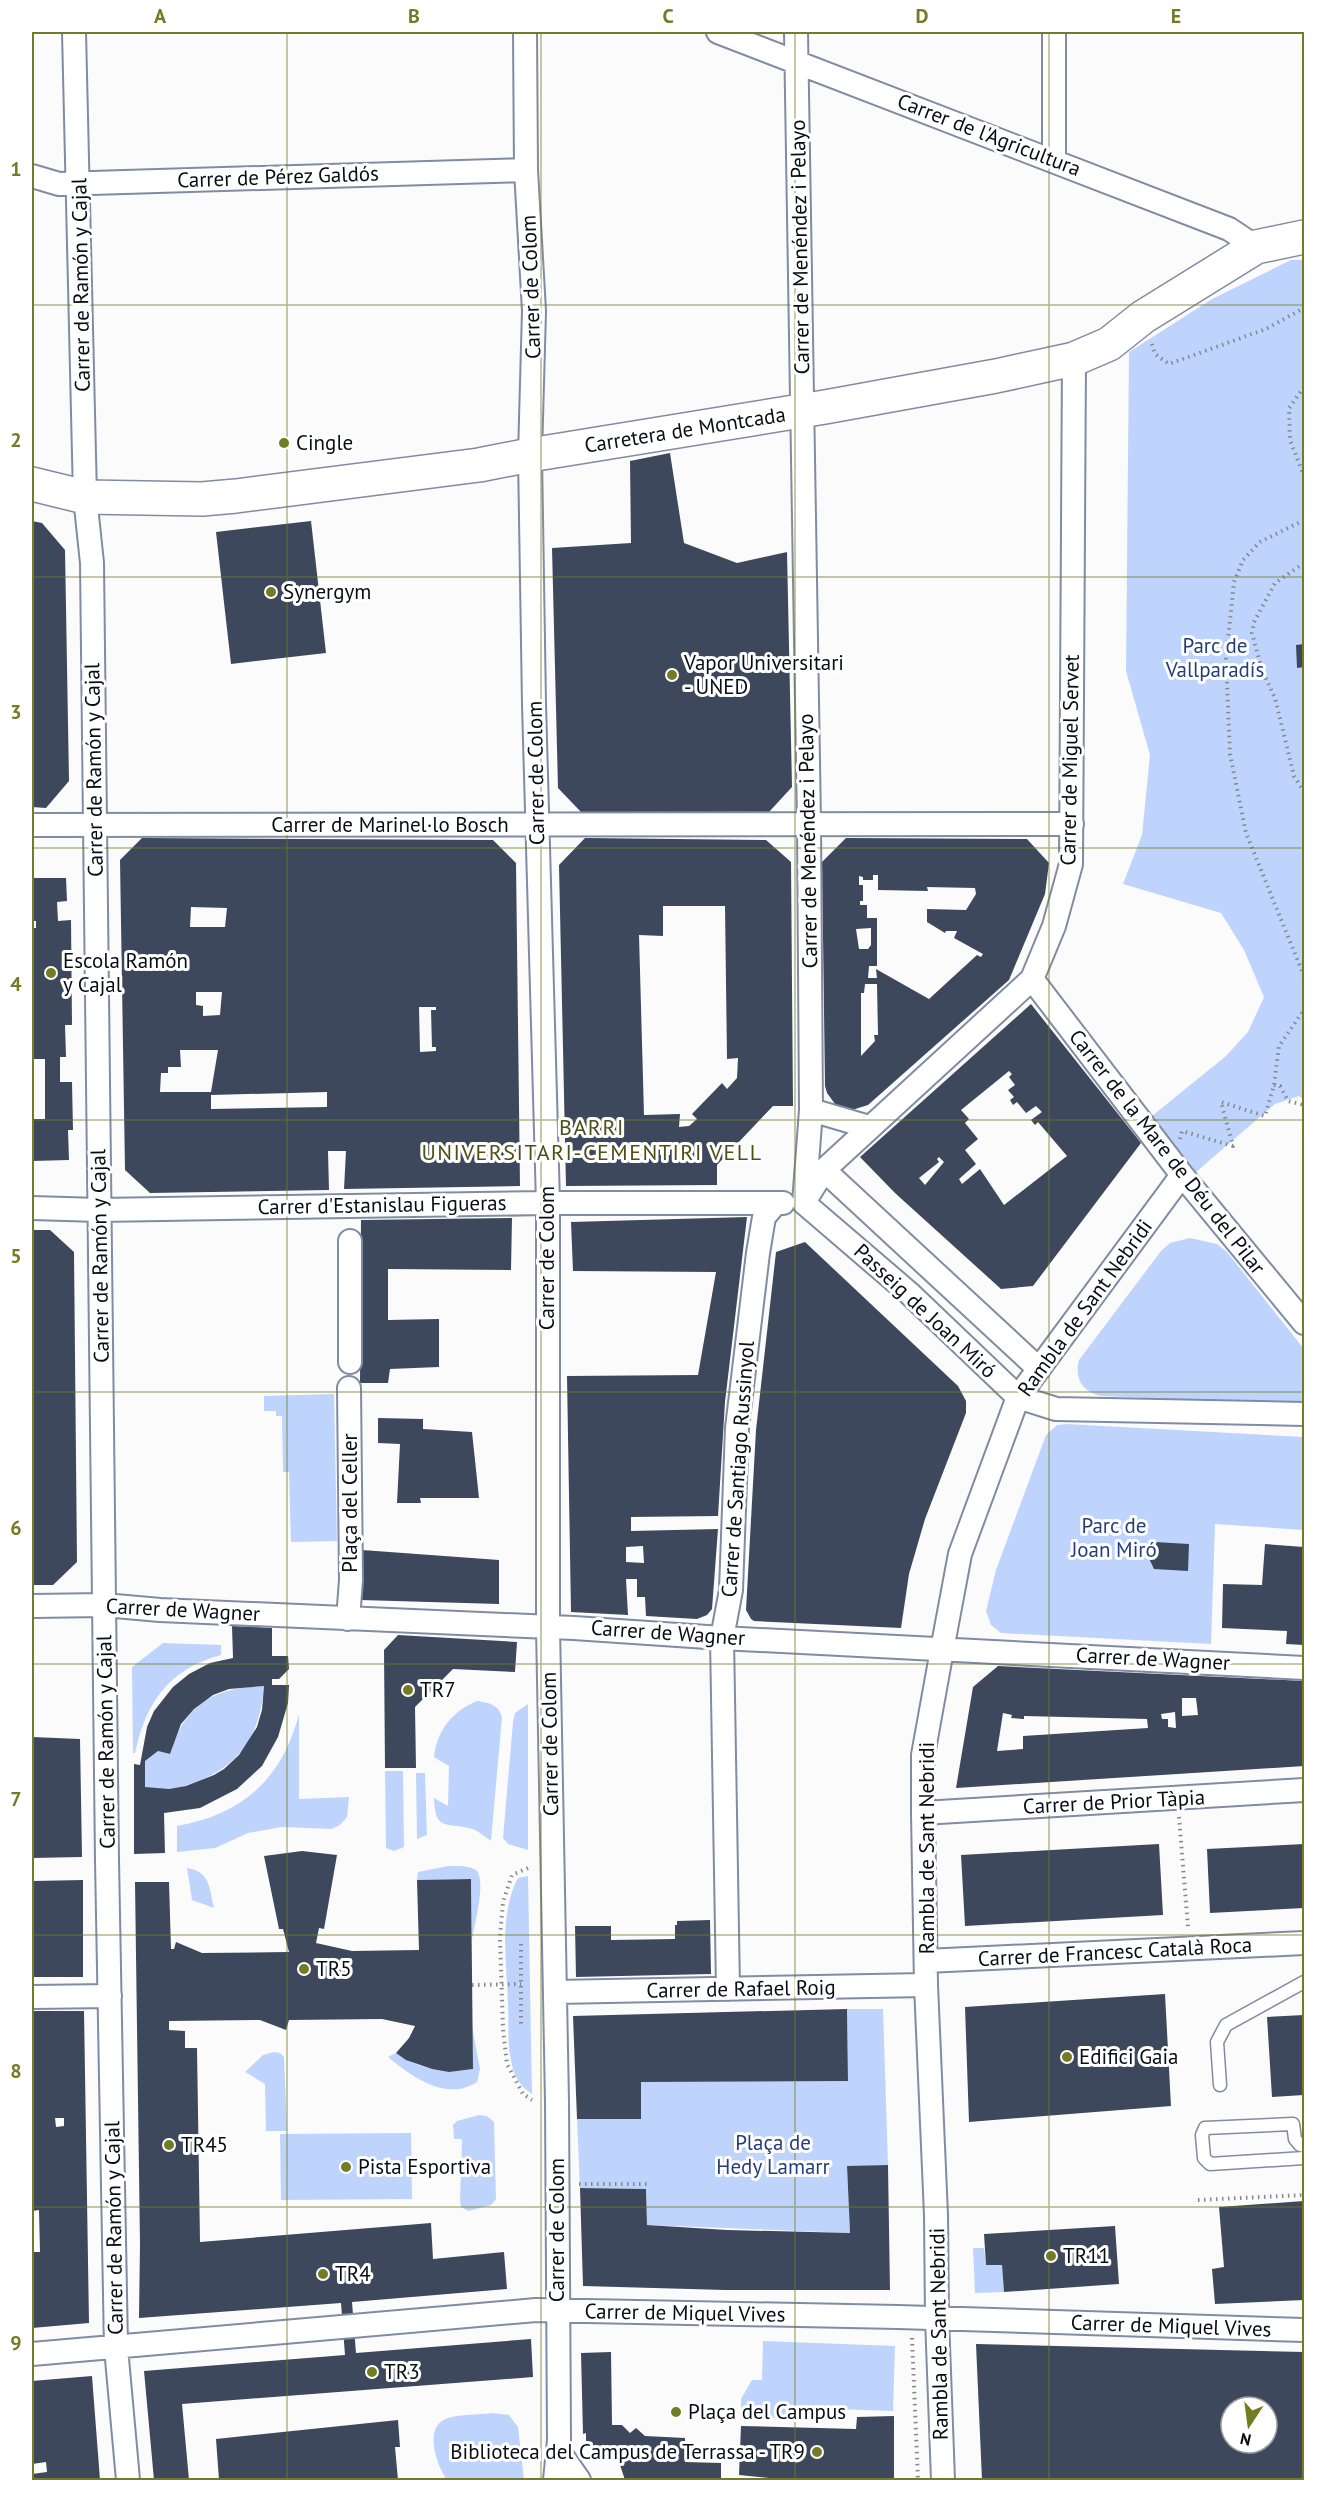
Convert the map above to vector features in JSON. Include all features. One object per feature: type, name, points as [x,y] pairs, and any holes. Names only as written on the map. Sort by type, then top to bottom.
[{"type":"street","name":"Carrer de Ramón y Cajal","points":[[74,32],[85,497],[92,563],[104,1605],[116,2348],[128,2481]]},
{"type":"street","name":"Carrer de Colom","points":[[525,32],[526,170],[534,311],[530,455],[537,825],[548,1203],[548,1627],[551,1870],[556,1992],[558,2450],[555,2481]]},
{"type":"street","name":"Carrer de l'Agricultura","points":[[718,32],[797,60],[1237,232],[1256,247]]},
{"type":"street","name":"Carrer de Menéndez i Pelayo","points":[[796,32],[809,823],[811,1110],[804,1203]]},
{"type":"street","points":[[1054,32],[1054,161]]},
{"type":"street","name":"Carrer de Pérez Galdós","points":[[32,176],[58,184],[526,170]]},
{"type":"street","name":"Carretera de Montcada","points":[[32,484],[85,497],[202,499],[480,465],[996,376],[1074,359],[1109,344],[1143,317],[1256,247],[1305,237]]},
{"type":"street","name":"Carrer de Miguel Servet","points":[[804,1203],[824,1170],[1032,979],[1054,926],[1071,864],[1074,359]]},
{"type":"street","name":"Carrer de Marinel·lo Bosch","points":[[32,825],[1072,824]]},
{"type":"street","name":"Carrer de la Mare de Déu del Pilar","points":[[1032,979],[1182,1175],[1305,1323]]},
{"type":"street","points":[[811,1110],[869,1127]]},
{"type":"street","name":"Passeig de Joan Miró","points":[[824,1170],[1039,1369]]},
{"type":"street","name":"Rambla de Sant Nebridi","points":[[943,2481],[936,2215],[926,1984],[923,1813],[923,1755],[942,1650],[960,1554],[1018,1397],[1182,1175]]},
{"type":"street","name":"Carrer d'Estanislau Figueras","points":[[32,1208],[350,1225],[548,1203],[804,1203]]},
{"type":"street","name":"Passeig de Joan Miró","points":[[804,1203],[909,1293],[1018,1397],[1056,1408],[1305,1414]]},
{"type":"street","name":"Carrer de Santiago Russinyol","points":[[728,1989],[722,1638],[730,1590],[737,1428],[758,1253],[764,1217],[774,1204]]},
{"type":"street","points":[[350,1225],[350,1362]]},
{"type":"street","name":"Plaça del Celler","points":[[348,1619],[351,1580],[350,1388]]},
{"type":"street","name":"Carrer de Wagner","points":[[32,1606],[104,1605],[160,1610],[548,1627],[1305,1668]]},
{"type":"street","name":"Carrer de Prior Tàpia","points":[[923,1813],[1305,1790]]},
{"type":"street","name":"Carrer de Francesc Català Roca","points":[[926,1961],[1305,1943]]},
{"type":"street","name":"Carrer de Rafael Roig","points":[[556,1992],[926,1984]]},
{"type":"street","points":[[32,1997],[110,1996]]},
{"type":"street","name":"Carrer de Miquel Vives","points":[[32,2354],[557,2310],[937,2318],[1305,2330]]},
{"type":"street","points":[[558,2450],[579,2481]]},
{"type":"lane","points":[[1220,2085],[1217,2042],[1226,2025],[1305,1982]]},
{"type":"lane","points":[[1305,2146],[1300,2145],[1294,2139],[1293,2124],[1205,2128],[1202,2135],[1204,2158],[1210,2164],[1305,2158]]},
{"type":"path","points":[[1143,317],[1155,354],[1169,364],[1266,329],[1305,308]]},
{"type":"path","points":[[1305,387],[1289,408],[1290,440],[1305,476]]},
{"type":"path","points":[[1305,520],[1260,542],[1243,560],[1234,582],[1226,658],[1230,754],[1246,833],[1305,976]]},
{"type":"path","points":[[1305,563],[1275,582],[1254,622],[1252,633],[1262,670],[1275,698],[1294,776],[1305,792]]},
{"type":"path","points":[[1179,1143],[1182,1131],[1233,1146],[1221,1102],[1265,1116],[1274,1085],[1279,1046],[1305,1010]]},
{"type":"path","points":[[1274,1085],[1280,1086],[1288,1101],[1305,1105]]},
{"type":"path","points":[[1179,1817],[1190,1948]]},
{"type":"path","points":[[528,1868],[512,1875],[503,1902],[500,1937],[507,2064],[523,2094],[532,2100]]},
{"type":"path","points":[[521,1944],[521,2027]]},
{"type":"path","points":[[472,1985],[521,1984]]},
{"type":"path","points":[[557,2183],[648,2184]]},
{"type":"path","points":[[1198,2200],[1305,2196]]},
{"type":"green space","name":"Parc de Vallparadís","points":[[1291,260],[1304,260],[1304,1100],[1299,1096],[1275,1104],[1196,1172],[1152,1116],[1226,1056],[1248,1032],[1264,997],[1244,950],[1221,913],[1123,884],[1142,835],[1150,755],[1126,671],[1129,352],[1212,299]]},
{"type":"green space","points":[[1190,1238],[1217,1244],[1227,1252],[1304,1349],[1304,1402],[1296,1405],[1101,1396],[1084,1388],[1078,1373],[1079,1360],[1161,1251],[1170,1243]]},
{"type":"green space","points":[[334,1394],[337,1541],[291,1542],[289,1472],[283,1472],[282,1416],[276,1416],[276,1411],[264,1411],[264,1396]]},
{"type":"green space","name":"Parc de Joan Miró","points":[[1057,1425],[1304,1437],[1304,1530],[1215,1524],[1211,1644],[1001,1633],[991,1625],[986,1611],[996,1570],[1046,1435]]},
{"type":"green space","points":[[163,1643],[221,1645],[221,1655],[187,1669],[163,1690],[153,1703],[135,1753],[133,1753],[132,1667]]},
{"type":"green space","points":[[264,1686],[262,1703],[253,1733],[237,1756],[212,1775],[196,1782],[164,1790],[145,1787],[145,1761],[158,1751],[170,1754],[184,1722],[193,1711],[216,1695],[230,1690]]},
{"type":"green space","points":[[477,1701],[495,1707],[502,1717],[491,1841],[472,1829],[448,1825],[439,1820],[434,1798],[448,1806],[449,1766],[434,1757],[438,1739],[453,1716]]},
{"type":"green space","points":[[528,1704],[528,1850],[508,1844],[503,1838],[513,1722],[515,1713]]},
{"type":"green space","points":[[299,1714],[299,1799],[349,1797],[347,1817],[340,1825],[331,1829],[282,1827],[248,1833],[215,1848],[177,1852],[177,1826],[222,1813],[256,1790],[270,1775],[292,1737]]},
{"type":"green space","points":[[385,1771],[403,1771],[404,1847],[394,1851],[386,1848]]},
{"type":"green space","points":[[416,1773],[425,1773],[427,1835],[417,1839]]},
{"type":"green space","points":[[448,1866],[469,1867],[476,1870],[479,1875],[480,1893],[472,1940],[471,1879],[417,1880],[418,1872]]},
{"type":"green space","points":[[187,1868],[205,1877],[214,1908],[192,1900]]},
{"type":"green space","points":[[528,1876],[532,2094],[518,2080],[513,2070],[510,2053],[505,1940],[512,1893],[518,1878]]},
{"type":"green space","name":"Plaça de Hedy Lamarr","points":[[847,2009],[883,2009],[888,2165],[847,2167],[850,2233],[647,2225],[646,2189],[580,2188],[577,2119],[641,2119],[641,2082],[848,2081]]},
{"type":"green space","points":[[472,2026],[480,2069],[477,2082],[466,2087],[442,2088],[430,2084],[408,2072],[388,2057],[396,2053],[414,2063],[433,2069],[452,2071],[473,2069]]},
{"type":"green space","points":[[274,2052],[284,2057],[287,2131],[266,2131],[265,2084],[245,2072],[263,2055]]},
{"type":"green space","points":[[479,2115],[487,2116],[494,2122],[496,2199],[491,2205],[468,2211],[461,2207],[460,2201],[462,2139],[454,2139],[453,2125],[457,2121]]},
{"type":"green space","name":"Pista Esportiva","points":[[411,2133],[412,2199],[281,2200],[280,2134]]},
{"type":"green space","points":[[973,2248],[984,2248],[986,2265],[1002,2265],[1004,2292],[975,2293]]},
{"type":"green space","points":[[763,2341],[895,2346],[893,2411],[835,2409],[833,2420],[741,2416],[741,2399],[752,2380],[762,2380]]},
{"type":"green space","points":[[491,2413],[509,2415],[518,2427],[524,2480],[447,2480],[436,2456],[435,2429],[440,2422],[448,2418]]},
{"type":"building","name":"Vapor Universitari - UNED","points":[[670,453],[684,543],[737,563],[787,552],[792,787],[769,812],[581,812],[558,788],[552,548],[631,543],[630,461]]},
{"type":"building","points":[[32,521],[42,523],[65,550],[69,781],[46,808],[32,807]]},
{"type":"building","name":"Synergym","points":[[311,521],[326,653],[231,664],[216,532]]},
{"type":"building","points":[[1304,644],[1304,667],[1297,668],[1296,645]]},
{"type":"building","points":[[142,838],[493,840],[516,863],[520,1186],[344,1189],[346,1151],[328,1151],[329,1190],[150,1193],[125,1170],[120,860]],"holes":[[[191,907],[227,908],[225,927],[190,927]],[[196,992],[222,992],[220,1015],[203,1016],[203,1006],[196,1005]],[[419,1007],[436,1007],[436,1010],[431,1010],[432,1047],[436,1047],[436,1051],[420,1052]],[[180,1050],[218,1050],[211,1092],[160,1092],[161,1073],[168,1073],[168,1067],[181,1067]],[[327,1092],[327,1107],[211,1109],[211,1095]]]},
{"type":"building","points":[[585,838],[766,840],[791,862],[793,1106],[773,1106],[717,1165],[717,1185],[566,1186],[559,865]],"holes":[[[663,906],[725,906],[727,1059],[738,1058],[737,1078],[727,1089],[722,1083],[692,1114],[697,1119],[689,1126],[679,1127],[680,1114],[644,1115],[639,935],[663,936]],[[670,1143],[670,1155],[660,1155],[660,1144]]]},
{"type":"building","points":[[846,838],[1027,839],[1049,863],[1045,894],[1009,980],[868,1105],[852,1110],[835,1104],[825,1086],[822,862]],"holes":[[[873,875],[878,875],[878,890],[928,891],[927,887],[975,888],[976,894],[966,910],[927,909],[927,922],[945,933],[946,931],[957,931],[954,938],[983,954],[981,957],[977,955],[929,999],[876,969],[877,978],[868,978],[869,966],[877,966],[877,918],[867,918],[867,905],[860,905],[860,901],[863,901],[863,885],[859,885],[859,876],[863,877],[863,880],[873,880]],[[871,928],[871,945],[868,949],[859,949],[856,929]],[[865,984],[877,984],[878,1035],[874,1035],[875,1041],[861,1056],[861,993],[864,993]]]},
{"type":"building","name":"Escola Ramón y Cajal","points":[[32,878],[66,878],[67,901],[57,902],[58,921],[71,920],[72,1025],[65,1025],[66,1057],[60,1057],[60,1082],[72,1082],[73,1130],[68,1130],[69,1160],[32,1161],[32,1119],[45,1119],[45,1059],[32,1059],[32,928],[36,928],[36,921],[32,921]]},
{"type":"building","points":[[1031,1004],[1141,1143],[1033,1286],[1001,1289],[895,1193],[860,1157]],"holes":[[[1009,1071],[1012,1074],[1009,1077],[1015,1085],[1008,1090],[1014,1097],[1010,1100],[1013,1105],[1017,1102],[1026,1113],[1036,1106],[1042,1112],[1031,1120],[1035,1125],[1038,1122],[1067,1156],[1004,1205],[980,1169],[962,1184],[959,1179],[976,1164],[965,1150],[978,1139],[965,1123],[969,1119],[961,1110]],[[939,1157],[944,1162],[925,1185],[919,1178],[939,1162],[937,1159]]]},
{"type":"building","points":[[747,1217],[725,1402],[718,1516],[631,1517],[631,1531],[718,1529],[712,1609],[707,1615],[697,1619],[646,1616],[645,1597],[637,1597],[637,1579],[626,1579],[628,1615],[571,1612],[567,1376],[698,1375],[716,1272],[573,1271],[571,1222]],"holes":[[[643,1546],[644,1563],[626,1562],[626,1547]]]},
{"type":"building","points":[[512,1218],[511,1270],[388,1269],[388,1320],[439,1319],[439,1367],[390,1369],[388,1383],[360,1383],[361,1220]]},
{"type":"building","points":[[32,1230],[50,1230],[74,1252],[77,1562],[53,1585],[32,1585]]},
{"type":"building","points":[[805,1242],[958,1386],[966,1401],[966,1413],[925,1519],[909,1574],[901,1628],[754,1621],[746,1610],[756,1430],[776,1252]]},
{"type":"building","points":[[378,1418],[423,1419],[423,1429],[472,1432],[479,1498],[420,1498],[421,1503],[397,1503],[400,1444],[378,1443]]},
{"type":"building","points":[[1155,1542],[1189,1544],[1188,1571],[1154,1569],[1147,1554]]},
{"type":"building","points":[[1265,1544],[1304,1547],[1304,1645],[1286,1644],[1287,1631],[1222,1628],[1223,1584],[1262,1585]]},
{"type":"building","points":[[362,1550],[499,1560],[499,1604],[360,1600]]},
{"type":"building","points":[[232,1626],[272,1628],[272,1656],[288,1656],[289,1669],[279,1679],[272,1679],[272,1685],[289,1685],[288,1703],[278,1737],[262,1766],[237,1789],[200,1808],[164,1813],[165,1853],[134,1854],[134,1764],[140,1765],[147,1727],[154,1711],[173,1687],[189,1674],[210,1663],[233,1658]],"holes":[[[264,1686],[262,1710],[257,1727],[239,1755],[224,1769],[186,1786],[169,1789],[145,1787],[145,1761],[158,1751],[170,1754],[181,1724],[194,1709],[213,1695],[229,1689]]]},
{"type":"building","name":"TR7","points":[[398,1635],[517,1642],[515,1672],[453,1669],[415,1707],[416,1768],[385,1768],[384,1650]]},
{"type":"building","points":[[998,1666],[1304,1681],[1304,1766],[956,1788],[973,1687]],"holes":[[[1182,1698],[1196,1698],[1198,1715],[1182,1716]],[[1175,1712],[1176,1728],[1168,1727],[1168,1719],[1162,1719],[1161,1714]],[[1003,1713],[1012,1715],[1011,1718],[1024,1719],[1024,1716],[1147,1719],[1148,1728],[1023,1736],[1023,1749],[997,1751]]]},
{"type":"building","points":[[32,1737],[80,1739],[82,1857],[32,1858]]},
{"type":"building","points":[[1159,1844],[1163,1915],[965,1926],[961,1855]]},
{"type":"building","points":[[1304,1844],[1304,1908],[1210,1913],[1207,1849]]},
{"type":"building","points":[[302,1851],[337,1855],[324,1929],[319,1928],[316,1943],[352,1951],[419,1950],[417,1880],[471,1879],[473,2069],[449,2072],[406,2060],[396,2053],[409,2038],[415,2026],[382,2019],[289,2020],[286,2030],[260,2020],[169,2021],[169,2030],[185,2031],[185,2048],[197,2048],[200,2242],[431,2223],[433,2259],[504,2252],[507,2289],[352,2302],[356,2353],[531,2339],[533,2377],[182,2404],[189,2480],[154,2480],[144,2371],[345,2355],[341,2303],[139,2318],[135,1882],[169,1882],[171,1949],[174,1949],[176,1942],[202,1953],[289,1952],[283,1929],[279,1929],[264,1856]]},
{"type":"building","points":[[83,1880],[83,1977],[32,1977],[33,1881]]},
{"type":"building","points":[[710,1920],[711,1974],[576,1977],[575,1926],[611,1926],[611,1940],[675,1939],[677,1921]]},
{"type":"building","name":"Edifici Gaia","points":[[1165,1994],[1171,2106],[969,2122],[965,2007]]},
{"type":"building","points":[[847,2009],[848,2081],[641,2082],[641,2119],[577,2119],[573,2016]]},
{"type":"building","points":[[32,2011],[84,2011],[89,2323],[32,2328],[32,2252],[40,2252],[39,2210],[32,2211],[34,2179],[32,2179]],"holes":[[[55,2118],[64,2118],[64,2126],[56,2127]]]},
{"type":"building","points":[[1304,2015],[1304,2095],[1272,2097],[1267,2017]]},
{"type":"building","points":[[888,2165],[890,2290],[725,2290],[583,2286],[580,2188],[646,2189],[647,2225],[727,2230],[850,2233],[847,2166]]},
{"type":"building","points":[[1304,2201],[1304,2300],[1215,2304],[1212,2269],[1224,2267],[1219,2207]]},
{"type":"building","name":"TR11","points":[[1115,2226],[1119,2284],[1004,2292],[1002,2265],[986,2265],[984,2234]]},
{"type":"building","points":[[976,2344],[1304,2352],[1304,2480],[982,2480]]},
{"type":"building","points":[[611,2352],[612,2425],[622,2425],[630,2433],[636,2428],[645,2436],[685,2438],[685,2462],[721,2463],[721,2480],[625,2480],[620,2465],[611,2456],[599,2449],[586,2447],[586,2433],[583,2434],[581,2353]]},
{"type":"building","points":[[92,2376],[100,2480],[32,2480],[32,2474],[47,2472],[46,2462],[32,2464],[32,2381]]},
{"type":"building","name":"Biblioteca del Campus de Terrassa - TR9","points":[[894,2416],[894,2480],[769,2478],[739,2475],[741,2426],[856,2429],[857,2417]]},
{"type":"building","points":[[398,2420],[400,2447],[395,2447],[398,2480],[219,2480],[216,2439]]},
{"type":"place","name":"Cingle","points":[[284,443]]},
{"type":"place","name":"Synergym","points":[[271,592]]},
{"type":"place","name":"Vapor Universitari - UNED","points":[[672,675]]},
{"type":"place","name":"Escola Ramón y Cajal","points":[[51,973]]},
{"type":"place","name":"TR7","points":[[408,1690]]},
{"type":"place","name":"TR5","points":[[304,1969]]},
{"type":"place","name":"Edifici Gaia","points":[[1067,2057]]},
{"type":"place","name":"TR45","points":[[169,2145]]},
{"type":"place","name":"Pista Esportiva","points":[[346,2167]]},
{"type":"place","name":"TR11","points":[[1051,2256]]},
{"type":"place","name":"TR4","points":[[323,2274]]},
{"type":"place","name":"TR3","points":[[372,2372]]},
{"type":"place","name":"Plaça del Campus","points":[[676,2412]]},
{"type":"place","name":"Biblioteca del Campus de Terrassa - TR9","points":[[817,2452]]},
{"type":"district","name":"BARRI UNIVERSITARI-CEMENTIRI VELL","points":[[592,1140]]}]
